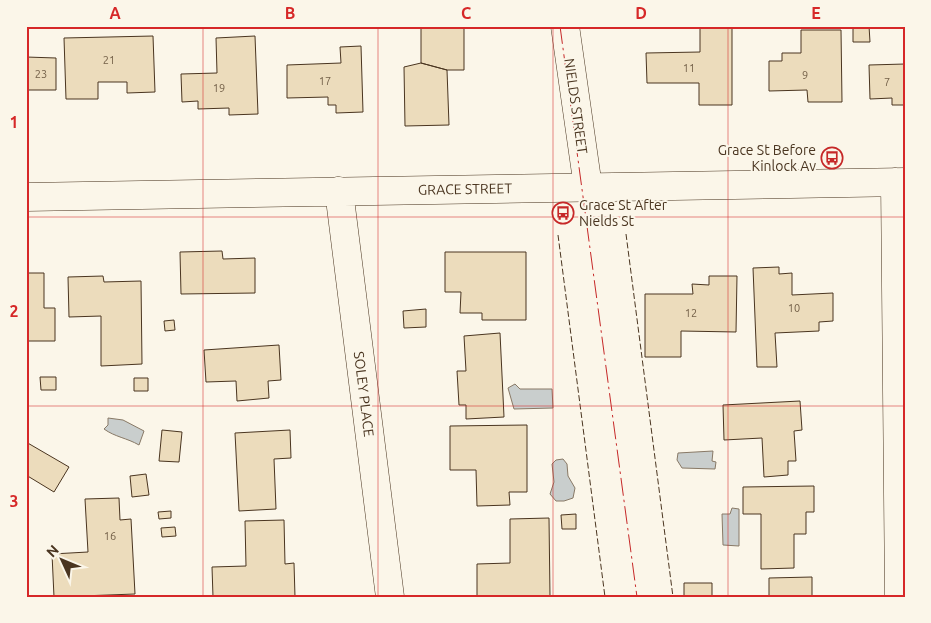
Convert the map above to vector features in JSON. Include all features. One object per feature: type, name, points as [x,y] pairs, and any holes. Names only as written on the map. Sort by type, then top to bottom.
[{"type":"street","name":"NIELDS STREET","points":[[565,26],[588,187]]},
{"type":"street","name":"GRACE STREET","points":[[26,197],[900,182]]},
{"type":"street","points":[[899,597],[900,182]]},
{"type":"street","name":"SOLEY PLACE","points":[[339,191],[390,597]]},
{"type":"shaded area","points":[[515,384],[520,389],[552,389],[553,408],[514,409],[508,388]]},
{"type":"shaded area","points":[[108,418],[123,420],[144,431],[139,445],[104,429],[108,425]]},
{"type":"shaded area","points":[[713,451],[712,461],[716,462],[715,469],[682,468],[677,460],[678,453]]},
{"type":"shaded area","points":[[563,459],[567,464],[568,476],[575,488],[573,498],[556,501],[550,494],[554,482],[552,464],[556,460]]},
{"type":"shaded area","points":[[732,508],[739,509],[739,546],[723,545],[722,514],[730,514]]},
{"type":"building","points":[[421,26],[464,26],[464,70],[447,70],[421,63]]},
{"type":"building","points":[[700,26],[732,26],[732,105],[699,105],[699,83],[647,83],[646,53],[700,52]]},
{"type":"building","points":[[853,26],[869,26],[870,42],[853,42]]},
{"type":"building","points":[[801,30],[841,30],[842,102],[808,102],[807,90],[769,91],[769,61],[782,61],[782,53],[801,53]]},
{"type":"building","points":[[153,36],[155,92],[127,93],[127,82],[98,82],[98,99],[66,99],[64,38]]},
{"type":"building","points":[[255,36],[258,114],[229,115],[229,108],[198,109],[198,101],[182,102],[181,74],[217,73],[216,38]]},
{"type":"building","points":[[361,46],[363,112],[336,113],[336,105],[328,105],[328,97],[287,98],[287,65],[341,63],[340,47]]},
{"type":"building","points":[[26,57],[56,58],[56,90],[26,90]]},
{"type":"building","points":[[421,63],[447,70],[449,125],[405,126],[404,67]]},
{"type":"building","points":[[905,64],[905,105],[892,105],[892,98],[870,99],[869,65]]},
{"type":"building","points":[[222,251],[223,259],[255,258],[255,293],[181,294],[180,252]]},
{"type":"building","points":[[445,252],[526,252],[526,320],[482,320],[482,313],[460,313],[461,292],[445,292]]},
{"type":"building","points":[[779,267],[779,274],[792,273],[792,295],[833,293],[833,321],[819,322],[819,331],[775,333],[777,367],[757,367],[753,268]]},
{"type":"building","points":[[26,273],[44,273],[44,308],[55,308],[55,341],[26,341]]},
{"type":"building","points":[[103,276],[104,282],[141,281],[142,364],[101,366],[101,316],[69,317],[68,277]]},
{"type":"building","points":[[709,276],[737,276],[736,332],[681,331],[681,357],[645,357],[645,294],[693,294],[692,284],[709,285]]},
{"type":"building","points":[[426,309],[426,327],[404,328],[403,311]]},
{"type":"building","points":[[174,320],[175,330],[165,331],[164,321]]},
{"type":"building","points":[[500,333],[504,417],[466,419],[466,405],[459,405],[457,371],[466,371],[464,336]]},
{"type":"building","points":[[279,345],[281,380],[268,381],[269,398],[237,401],[236,381],[206,382],[204,350]]},
{"type":"building","points":[[40,377],[56,377],[56,390],[41,390]]},
{"type":"building","points":[[134,378],[148,378],[148,391],[134,391]]},
{"type":"building","points":[[800,401],[802,430],[794,431],[796,461],[788,461],[788,475],[764,477],[762,438],[724,440],[723,405]]},
{"type":"building","points":[[527,425],[527,492],[509,492],[510,505],[477,506],[476,470],[450,470],[450,426]]},
{"type":"building","points":[[162,430],[182,432],[179,462],[159,461]]},
{"type":"building","points":[[290,430],[291,458],[274,459],[276,509],[239,511],[235,433]]},
{"type":"building","points":[[26,442],[69,467],[54,492],[26,475]]},
{"type":"building","points":[[146,474],[149,495],[132,497],[130,476]]},
{"type":"building","points":[[814,486],[814,512],[806,512],[806,534],[794,534],[794,568],[761,569],[761,514],[743,514],[743,487]]},
{"type":"building","points":[[119,498],[120,520],[131,519],[135,594],[54,597],[52,554],[88,552],[85,499]]},
{"type":"building","points":[[171,511],[171,518],[159,519],[158,512]]},
{"type":"building","points":[[576,514],[576,529],[562,529],[561,515]]},
{"type":"building","points":[[549,518],[550,597],[477,597],[477,564],[510,563],[510,519]]},
{"type":"building","points":[[284,520],[285,564],[294,563],[295,597],[213,597],[212,567],[246,566],[245,521]]},
{"type":"building","points":[[175,527],[176,536],[162,537],[161,528]]},
{"type":"building","points":[[812,577],[812,597],[769,597],[769,578]]},
{"type":"building","points":[[684,583],[712,583],[712,597],[684,597]]},
{"type":"fence","points":[[626,234],[673,597]]},
{"type":"fence","points":[[558,235],[605,597]]},
{"type":"power","points":[[560,26],[637,597]]},
{"type":"place","name":"Grace St Before Kinlock Av","points":[[832,158]]},
{"type":"place","name":"Grace St After Nields St","points":[[563,213]]}]
